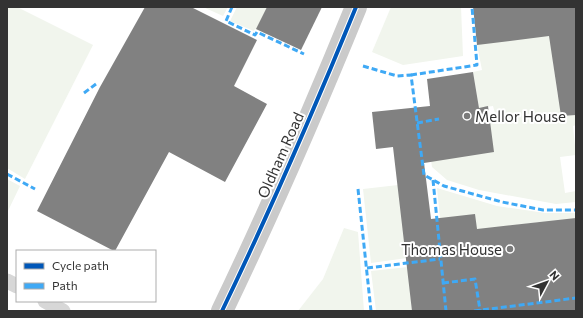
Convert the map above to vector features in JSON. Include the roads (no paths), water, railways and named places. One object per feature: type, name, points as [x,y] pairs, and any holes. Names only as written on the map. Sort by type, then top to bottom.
[{"type":"main road","name":"Oldham Road","points":[[222,311],[264,224],[356,7]]},
{"type":"lane","points":[[7,281],[16,286]]},
{"type":"lane","points":[[47,302],[63,311]]},
{"type":"place","name":"Mellor House","points":[[467,116]]},
{"type":"place","name":"Thomas House","points":[[510,249]]}]
